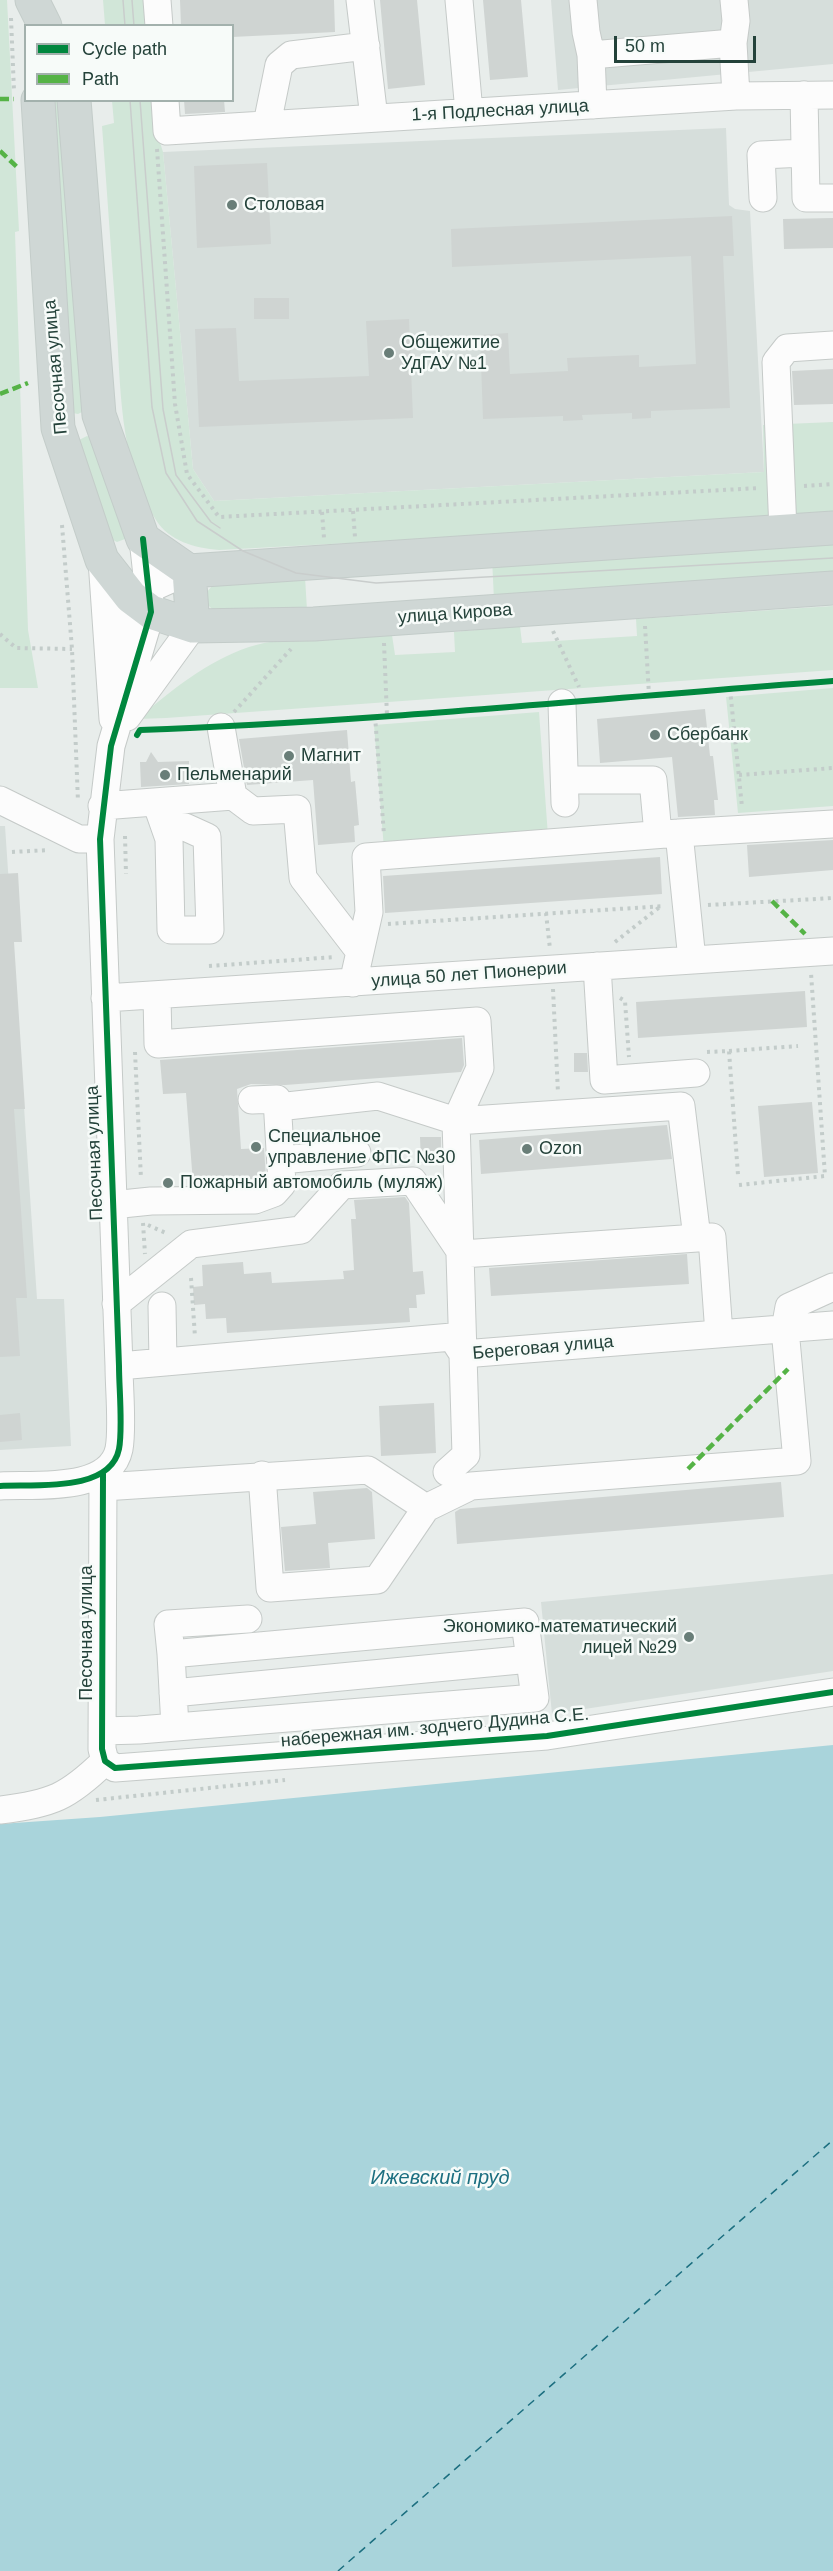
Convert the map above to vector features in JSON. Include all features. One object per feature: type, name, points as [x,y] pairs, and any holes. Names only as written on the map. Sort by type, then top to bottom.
[{"type":"main road","points":[[32,0],[34,24]]},
{"type":"main road","points":[[32,0],[44,24]]},
{"type":"main road","name":"Песочная улица","points":[[38,102],[58,428],[102,560]]},
{"type":"main road","name":"Песочная улица","points":[[74,102],[99,415],[143,539]]},
{"type":"main road","points":[[58,428],[99,415]]},
{"type":"main road","points":[[144,599],[102,560],[143,539],[189,571],[833,528]]},
{"type":"main road","points":[[189,571],[193,626]]},
{"type":"main road","name":"улица Кирова","points":[[144,599],[193,626],[314,624],[833,588]]},
{"type":"street","points":[[32,0],[43,0]]},
{"type":"street","points":[[157,0],[159,24]]},
{"type":"street","points":[[360,0],[374,118]]},
{"type":"street","points":[[459,0],[469,112]]},
{"type":"street","points":[[583,0],[599,113],[804,102],[806,198],[833,198]]},
{"type":"street","points":[[734,0],[736,21],[733,43],[736,96]]},
{"type":"street","points":[[591,55],[733,43]]},
{"type":"street","points":[[267,124],[279,65],[283,60],[291,55],[366,46]]},
{"type":"street","name":"1-я Подлесная улица","points":[[167,131],[469,112],[599,113],[736,96],[804,102],[833,95]]},
{"type":"street","points":[[165,102],[167,131]]},
{"type":"street","points":[[763,198],[761,155],[805,153]]},
{"type":"street","points":[[783,531],[776,362],[787,348],[833,345]]},
{"type":"street","name":"Песочная улица","points":[[107,1763],[102,1749],[103,1480],[114,1463],[119,1449],[119,1366],[105,998],[90,839],[125,735],[144,599],[143,539]]},
{"type":"street","name":"Песочная улица","points":[[102,560],[125,735]]},
{"type":"street","points":[[144,599],[189,571]]},
{"type":"street","name":"Песочная улица","points":[[125,735],[193,626]]},
{"type":"street","points":[[574,702],[565,792],[653,780],[669,834],[677,899],[692,960]]},
{"type":"street","points":[[221,727],[233,796]]},
{"type":"street","points":[[102,806],[233,796],[253,811],[297,808],[303,878],[359,954]]},
{"type":"street","points":[[0,800],[90,839]]},
{"type":"street","points":[[156,802],[165,827]]},
{"type":"street","points":[[353,983],[369,912],[366,857],[833,824]]},
{"type":"street","name":"улица 50 лет Пионерии","points":[[105,998],[692,960],[822,958]]},
{"type":"street","points":[[590,967],[604,1080],[696,1073]]},
{"type":"street","points":[[157,995],[158,1044],[477,1021],[480,1068],[456,1121],[462,1254],[466,1455],[447,1472]]},
{"type":"street","points":[[278,1107],[378,1096],[456,1121],[681,1106],[697,1238]]},
{"type":"street","points":[[112,1205],[151,1201],[255,1200],[274,1193],[282,1184],[277,1099],[252,1100]]},
{"type":"street","points":[[281,1160],[357,1153]]},
{"type":"street","points":[[116,1304],[191,1244],[301,1230],[342,1185],[413,1180],[462,1254]]},
{"type":"street","points":[[462,1254],[712,1237],[719,1334]]},
{"type":"street","points":[[262,1475],[270,1588],[377,1580],[426,1508],[471,1486],[797,1461],[785,1329],[789,1307],[833,1287]]},
{"type":"street","points":[[162,1306],[164,1362]]},
{"type":"street","name":"Береговая улица","points":[[119,1366],[452,1337],[463,1354],[833,1325]]},
{"type":"street","points":[[0,1486],[368,1470],[426,1508]]},
{"type":"street","points":[[175,1727],[168,1624],[248,1619]]},
{"type":"street","points":[[102,1731],[535,1698],[525,1622],[171,1654]]},
{"type":"street","points":[[173,1693],[530,1659]]},
{"type":"street","name":"набережная им. зодчего Дудина С.Е.","points":[[107,1763],[122,1769],[547,1736],[833,1692]]},
{"type":"street","points":[[0,1810],[37,1806],[62,1797],[107,1763]]},
{"type":"path","points":[[167,131],[156,143],[175,404],[187,474],[219,517],[833,484]]},
{"type":"path","points":[[353,511],[355,543]]},
{"type":"path","points":[[644,602],[649,695]]},
{"type":"path","points":[[543,608],[574,702]]},
{"type":"path","points":[[0,634],[16,648],[72,649]]},
{"type":"path","points":[[384,638],[387,716]]},
{"type":"path","points":[[125,735],[140,730],[387,716],[833,681]]},
{"type":"path","points":[[730,689],[744,829]]},
{"type":"path","points":[[375,716],[385,855]]},
{"type":"path","points":[[74,732],[90,839]]},
{"type":"path","points":[[739,775],[833,768]]},
{"type":"path","points":[[366,925],[677,899],[833,898]]},
{"type":"path","points":[[590,967],[677,899]]},
{"type":"path","points":[[199,967],[359,954]]},
{"type":"path","points":[[739,1185],[825,1176],[822,958]]},
{"type":"path","points":[[554,998],[559,1114]]},
{"type":"path","points":[[729,1051],[798,1046]]},
{"type":"shaded area","points":[[551,0],[833,0],[833,64],[558,90]]},
{"type":"shaded area","points":[[726,128],[729,205],[735,209],[750,211],[764,472],[214,501],[193,469],[163,152]]},
{"type":"shaded area","points":[[0,826],[5,826],[37,1299],[64,1299],[71,1446],[0,1450]]},
{"type":"shaded area","name":"Экономико-математический лицей №29","points":[[833,1574],[833,1671],[552,1714],[541,1602]]},
{"type":"green space","points":[[0,0],[7,0],[19,231],[15,232],[28,630],[38,688],[0,688]]},
{"type":"green space","points":[[103,0],[145,0],[146,24],[105,24]]},
{"type":"green space","points":[[47,102],[66,102],[86,410],[78,414],[73,413]]},
{"type":"green space","points":[[112,102],[151,102],[153,120],[163,152],[193,469],[214,501],[764,472],[763,425],[833,422],[833,517],[219,550],[192,545],[175,538],[161,527],[144,497],[134,473],[124,422],[102,126],[114,123]]},
{"type":"green space","points":[[87,436],[94,439],[125,533],[125,539],[117,542],[113,540],[76,446],[79,440]]},
{"type":"green space","points":[[833,537],[833,580],[494,600],[492,558]]},
{"type":"green space","points":[[305,577],[307,610],[212,609],[207,604],[206,593],[212,586],[221,582]]},
{"type":"green space","points":[[833,606],[833,670],[137,719],[176,688],[219,660],[249,647],[281,640],[392,635],[395,655],[455,652],[454,632],[520,626],[522,643],[637,636],[636,619]]},
{"type":"green space","points":[[833,688],[833,806],[738,813],[726,697]]},
{"type":"green space","points":[[539,712],[548,836],[384,849],[374,725]]},
{"type":"water","name":"Ижевский пруд","points":[[833,1745],[833,2571],[0,2571],[0,1824],[100,1817]]},
{"type":"building","points":[[180,0],[334,0],[335,32],[234,37],[234,24],[181,24]]},
{"type":"building","points":[[380,0],[417,0],[425,85],[388,89]]},
{"type":"building","points":[[483,0],[521,0],[528,77],[490,80]]},
{"type":"building","points":[[184,102],[224,102],[225,112],[185,114]]},
{"type":"building","name":"Столовая","points":[[267,163],[271,244],[197,248],[194,166]]},
{"type":"building","points":[[732,216],[734,256],[723,256],[730,408],[651,411],[651,418],[632,419],[632,413],[582,415],[583,420],[563,421],[563,416],[483,419],[480,335],[508,333],[510,374],[568,371],[567,358],[639,355],[639,367],[696,364],[691,256],[452,267],[451,229]]},
{"type":"building","points":[[833,218],[833,248],[784,249],[783,219]]},
{"type":"building","points":[[254,298],[289,298],[289,319],[254,319]]},
{"type":"building","name":"Общежитие УдГАУ №1","points":[[409,319],[413,418],[199,427],[195,329],[236,328],[239,381],[369,376],[366,321]]},
{"type":"building","points":[[833,369],[833,404],[794,405],[792,371]]},
{"type":"building","points":[[705,709],[718,800],[714,800],[715,815],[678,817],[672,757],[600,763],[597,719]]},
{"type":"building","points":[[347,730],[351,782],[355,781],[359,825],[354,826],[355,842],[318,845],[313,780],[247,785],[239,739]]},
{"type":"building","name":"Пельменарий","points":[[151,752],[158,762],[189,761],[189,784],[141,787],[140,762],[146,762]]},
{"type":"building","points":[[833,840],[833,870],[749,877],[747,845]]},
{"type":"building","points":[[660,857],[662,894],[385,913],[383,876]]},
{"type":"building","points":[[18,873],[22,942],[14,942],[25,1109],[14,1109],[27,1298],[16,1298],[20,1356],[0,1357],[0,874]]},
{"type":"building","points":[[805,991],[807,1027],[638,1038],[636,1002]]},
{"type":"building","points":[[462,1038],[464,1065],[461,1072],[285,1085],[251,1084],[237,1089],[241,1149],[264,1148],[266,1178],[193,1183],[186,1093],[163,1094],[160,1060]]},
{"type":"building","points":[[574,1053],[587,1053],[588,1072],[574,1072]]},
{"type":"building","points":[[812,1102],[818,1173],[764,1177],[758,1106]]},
{"type":"building","points":[[667,1125],[672,1159],[481,1174],[479,1140]]},
{"type":"building","points":[[420,1137],[441,1137],[441,1162],[421,1163]]},
{"type":"building","points":[[405,1197],[409,1203],[413,1272],[423,1271],[425,1294],[416,1295],[417,1308],[409,1308],[410,1322],[227,1333],[226,1318],[206,1319],[205,1304],[194,1305],[193,1287],[203,1286],[202,1265],[243,1262],[244,1274],[271,1272],[272,1283],[344,1279],[343,1271],[354,1270],[351,1219],[356,1219],[354,1200]]},
{"type":"building","points":[[687,1254],[689,1284],[491,1296],[489,1268]]},
{"type":"building","points":[[434,1403],[436,1453],[381,1456],[379,1406]]},
{"type":"building","points":[[20,1413],[22,1440],[0,1442],[0,1415]]},
{"type":"building","points":[[781,1482],[784,1517],[457,1544],[455,1512],[460,1509]]},
{"type":"building","points":[[367,1488],[372,1492],[375,1539],[328,1543],[330,1568],[285,1571],[281,1527],[316,1524],[313,1492]]},
{"type":"ferry route","points":[[338,2571],[833,2140]]},
{"type":"tram line","points":[[123,0],[125,24]]},
{"type":"tram line","points":[[132,0],[134,24]]},
{"type":"tram line","points":[[130,102],[152,407],[166,473],[197,521],[243,551],[296,573],[376,583],[833,558]]},
{"type":"tram line","points":[[140,102],[163,409],[176,475],[211,522],[220,528]]},
{"type":"marked path","points":[[0,99],[14,99]]},
{"type":"marked path","points":[[0,151],[17,167]]},
{"type":"marked path","points":[[0,394],[28,383]]},
{"type":"marked path","points":[[772,901],[805,934]]},
{"type":"marked path","points":[[688,1469],[788,1369]]},
{"type":"cycle path","points":[[0,1486],[50,1485],[86,1480],[101,1473],[113,1463],[119,1449],[121,1430],[100,839],[111,746],[151,612],[143,539]]},
{"type":"cycle path","points":[[137,735],[140,730],[400,715],[833,681]]},
{"type":"cycle path","points":[[103,1474],[102,1749],[105,1761],[115,1768],[547,1736],[833,1692]]},
{"type":"place","name":"Столовая","points":[[232,205]]},
{"type":"place","name":"Общежитие УдГАУ №1","points":[[389,353]]},
{"type":"place","name":"Сбербанк","points":[[655,735]]},
{"type":"place","name":"Магнит","points":[[289,756]]},
{"type":"place","name":"Пельменарий","points":[[165,775]]},
{"type":"place","name":"Специальное управление ФПС №30","points":[[256,1147]]},
{"type":"place","name":"Ozon","points":[[527,1149]]},
{"type":"place","name":"Пожарный автомобиль (муляж)","points":[[168,1183]]},
{"type":"place","name":"Экономико-математический лицей №29","points":[[689,1637]]}]
